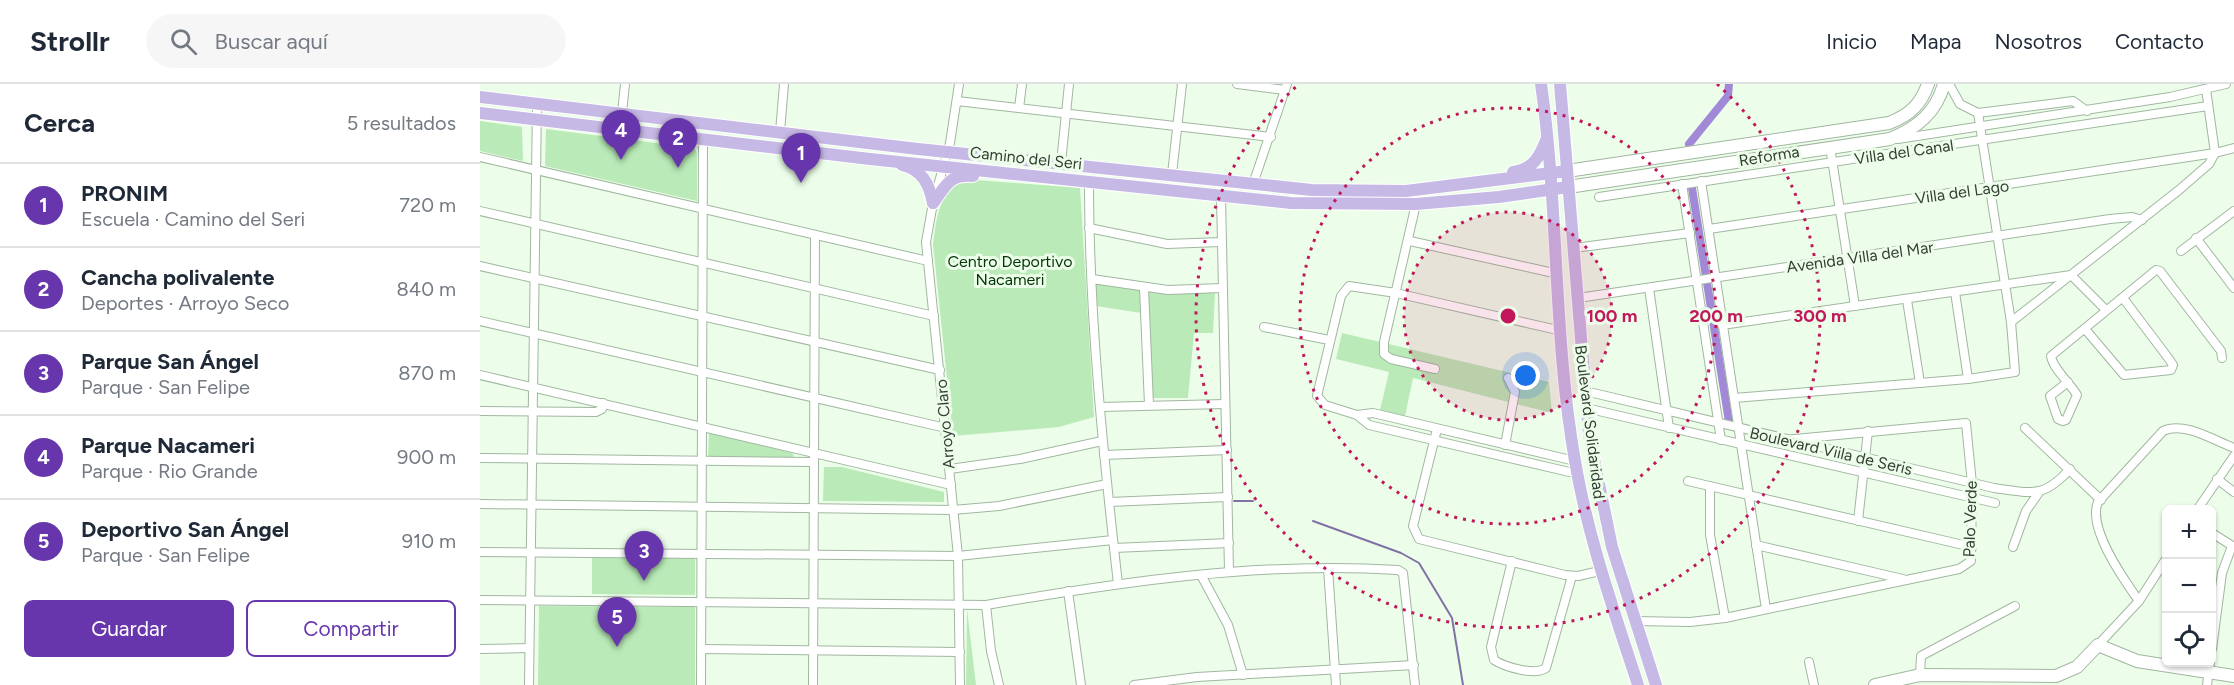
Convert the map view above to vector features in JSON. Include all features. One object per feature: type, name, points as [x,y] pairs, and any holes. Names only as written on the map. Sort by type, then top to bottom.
[{"type":"main road","name":"Boulevard Solidaridad","points":[[1541,84],[1553,189],[1567,400],[1576,467],[1600,571],[1638,685]]},
{"type":"main road","name":"Boulevard Solidaridad","points":[[1560,84],[1586,408],[1599,495],[1634,621],[1656,685]]},
{"type":"main road","name":"Reforma","points":[[1567,171],[1788,139],[1899,119],[1916,107],[1928,84]]},
{"type":"main road","name":"Reforma","points":[[1568,187],[1890,139],[1922,123],[1938,102],[1944,84]]},
{"type":"main road","name":"Camino del Seri","points":[[480,97],[948,152],[1253,184],[1361,192],[1450,186],[1567,171]]},
{"type":"main road","name":"Camino del Seri","points":[[480,113],[870,159],[1291,203],[1416,204],[1568,187]]},
{"type":"main road","points":[[1450,186],[1475,177],[1528,168],[1540,154],[1547,137]]},
{"type":"main road","points":[[1788,139],[1791,153]]},
{"type":"main road","points":[[870,159],[906,166],[918,172],[929,186],[933,203]]},
{"type":"main road","points":[[933,203],[946,182],[957,176],[997,178],[1013,174]]},
{"type":"main road","points":[[1875,685],[1920,675],[1975,680],[2057,680],[2077,667],[2098,645],[2138,661],[2234,676]]},
{"type":"street","points":[[622,113],[625,84]]},
{"type":"street","points":[[780,132],[784,84]]},
{"type":"street","name":"Arroyo Claro","points":[[959,84],[948,152],[933,203],[926,242],[958,556],[960,685]]},
{"type":"street","points":[[1019,108],[1022,84]]},
{"type":"street","points":[[1060,164],[1069,84]]},
{"type":"street","points":[[1172,174],[1182,84]]},
{"type":"street","points":[[1237,84],[1286,87],[1271,137],[1253,184]]},
{"type":"street","points":[[1949,84],[1960,104],[1978,113],[2073,101],[2087,111]]},
{"type":"street","name":"Villa del Canal","points":[[1890,139],[2087,111],[2226,84]]},
{"type":"street","points":[[2011,322],[2142,220],[2209,164],[2215,153],[2206,89]]},
{"type":"street","points":[[957,101],[1271,137]]},
{"type":"street","points":[[529,685],[537,103]]},
{"type":"street","name":"Villa del Canal","points":[[1599,196],[2208,106]]},
{"type":"street","points":[[1734,398],[1968,379],[2015,372],[2011,322],[1978,113]]},
{"type":"street","points":[[701,685],[703,140]]},
{"type":"street","points":[[1830,147],[1855,306]]},
{"type":"street","name":"Villa del Lago","points":[[1709,229],[1990,188],[2215,153],[2234,148]]},
{"type":"street","points":[[480,157],[928,261]]},
{"type":"street","points":[[1701,181],[1766,609]]},
{"type":"street","points":[[1089,182],[1089,228],[1102,441],[1118,584]]},
{"type":"street","points":[[1682,184],[1699,280],[1721,440]]},
{"type":"street","points":[[1221,196],[1229,571]]},
{"type":"street","points":[[1416,204],[1410,241],[1384,342],[1384,354],[1390,359],[1436,369]]},
{"type":"street","points":[[480,211],[934,316]]},
{"type":"street","points":[[2181,251],[2234,211]]},
{"type":"street","name":"Avenida Villa del Mar","points":[[1578,298],[2132,216],[2142,220]]},
{"type":"street","points":[[1089,228],[1167,244],[1221,242]]},
{"type":"street","points":[[1574,249],[1690,233]]},
{"type":"street","points":[[813,685],[815,235]]},
{"type":"street","points":[[2196,238],[2234,288]]},
{"type":"street","points":[[1410,241],[1558,274]]},
{"type":"street","points":[[480,266],[940,370]]},
{"type":"street","points":[[2068,382],[2051,358],[2106,310],[2157,270],[2221,351],[2222,358]]},
{"type":"street","points":[[1722,326],[2071,275]]},
{"type":"street","points":[[2071,275],[2106,310]]},
{"type":"street","points":[[1092,279],[1144,288],[1186,290],[1222,288]]},
{"type":"street","points":[[1562,332],[1355,285],[1344,289],[1329,340],[1317,396],[1325,405],[1357,415],[1369,425],[1543,466],[1576,467]]},
{"type":"street","points":[[1144,288],[1149,405]]},
{"type":"street","points":[[1649,288],[1669,428]]},
{"type":"street","points":[[1954,292],[1968,379]]},
{"type":"street","points":[[2085,329],[2124,375],[2170,370],[2173,364],[2123,298]]},
{"type":"street","points":[[1907,300],[1920,383]]},
{"type":"street","points":[[480,321],[946,428]]},
{"type":"street","points":[[1264,327],[1329,340]]},
{"type":"street","points":[[480,375],[702,426],[814,457],[951,484]]},
{"type":"street","points":[[1505,445],[1515,392],[1508,378]]},
{"type":"street","name":"Boulevard Viila de Seris","points":[[1585,392],[1972,484],[2040,491]]},
{"type":"street","points":[[480,411],[596,412],[602,409],[603,404]]},
{"type":"street","points":[[1100,407],[1226,404]]},
{"type":"street","name":"Boulevard Viila de Seris","points":[[1586,408],[1995,503]]},
{"type":"street","points":[[1357,415],[1373,413],[1505,445],[1576,467]]},
{"type":"street","name":"Palo Verde","points":[[1634,621],[1690,622],[1725,618],[1964,568],[1971,561],[1972,484],[1966,423],[1784,440]]},
{"type":"street","points":[[2139,602],[2115,565],[2098,527],[2095,510],[2101,500],[2163,431],[2168,429],[2181,427],[2234,448]]},
{"type":"street","points":[[2025,428],[2101,500]]},
{"type":"street","points":[[1437,429],[1413,526],[1415,535],[1426,542],[1572,576],[1600,571]]},
{"type":"street","points":[[1858,520],[1868,431]]},
{"type":"street","points":[[950,469],[1020,459],[1102,441]]},
{"type":"street","points":[[1104,455],[1227,450]]},
{"type":"street","points":[[1543,466],[1545,456]]},
{"type":"street","points":[[2200,505],[2234,456]]},
{"type":"street","points":[[480,458],[702,461],[814,457]]},
{"type":"street","points":[[2013,547],[2020,525],[2040,491],[2058,483],[2070,469]]},
{"type":"street","points":[[2217,479],[2234,492]]},
{"type":"street","points":[[1688,481],[1972,547]]},
{"type":"street","points":[[480,504],[953,510],[999,506],[1107,484]]},
{"type":"street","points":[[1710,486],[1710,536],[1725,618]]},
{"type":"street","points":[[1109,502],[1228,497]]},
{"type":"street","points":[[2216,536],[2233,547],[2222,573],[2216,614]]},
{"type":"street","points":[[480,552],[958,556],[1114,544],[1229,543]]},
{"type":"street","points":[[1756,545],[1906,579]]},
{"type":"street","points":[[1512,561],[1491,647],[1494,660],[1504,664],[1535,671],[1546,668],[1572,576]]},
{"type":"street","points":[[2098,645],[2139,602],[2162,565]]},
{"type":"street","points":[[1328,568],[1336,685]]},
{"type":"street","points":[[480,600],[986,605],[1118,584],[1229,571],[1328,568],[1400,570],[1403,573],[1415,685]]},
{"type":"street","points":[[1202,575],[1228,625],[1243,675]]},
{"type":"street","points":[[1068,591],[1081,685]]},
{"type":"street","points":[[986,605],[991,651],[999,685]]},
{"type":"street","points":[[1920,675],[1921,656],[2015,606]]},
{"type":"street","points":[[480,649],[530,648]]},
{"type":"street","points":[[701,649],[960,652]]},
{"type":"street","points":[[1809,662],[1814,685]]},
{"type":"street","points":[[1134,685],[1243,675],[1414,665]]},
{"type":"green space","points":[[480,121],[522,127],[523,161],[480,151]]},
{"type":"green space","points":[[546,129],[694,148],[697,153],[697,201],[545,166]]},
{"type":"green space","name":"Centro Deportivo Nacameri","points":[[963,179],[1080,188],[1094,417],[1059,427],[953,436],[933,244],[940,207],[948,192]]},
{"type":"green space","points":[[1094,282],[1173,294],[1215,292],[1213,333],[1194,333],[1188,398],[1153,398],[1148,314],[1096,306]]},
{"type":"green space","points":[[1342,333],[1549,382],[1552,413],[1413,378],[1405,416],[1380,410],[1389,372],[1336,359]]},
{"type":"green space","points":[[709,432],[794,455],[792,458],[708,457]]},
{"type":"green space","points":[[824,467],[842,467],[944,492],[944,502],[823,501]]},
{"type":"green space","points":[[592,557],[695,558],[695,595],[592,594]]},
{"type":"green space","points":[[539,606],[695,607],[695,685],[538,685]]},
{"type":"green space","points":[[967,609],[976,685],[966,685]]},
{"type":"waterway","points":[[1689,144],[1728,96],[1729,84]]},
{"type":"waterway","points":[[1692,188],[1729,422]]},
{"type":"waterway","points":[[1234,501],[1253,501]]},
{"type":"waterway","points":[[1313,521],[1401,553],[1419,563],[1452,618],[1463,685]]},
{"type":"place","name":"Parque Nacameri","points":[[621,160]]},
{"type":"place","name":"Cancha polivalente","points":[[678,168]]},
{"type":"place","name":"PRONIM","points":[[801,183]]},
{"type":"place","name":"Parque San Ángel","points":[[644,581]]},
{"type":"place","name":"Deportivo San Ángel","points":[[617,647]]}]
